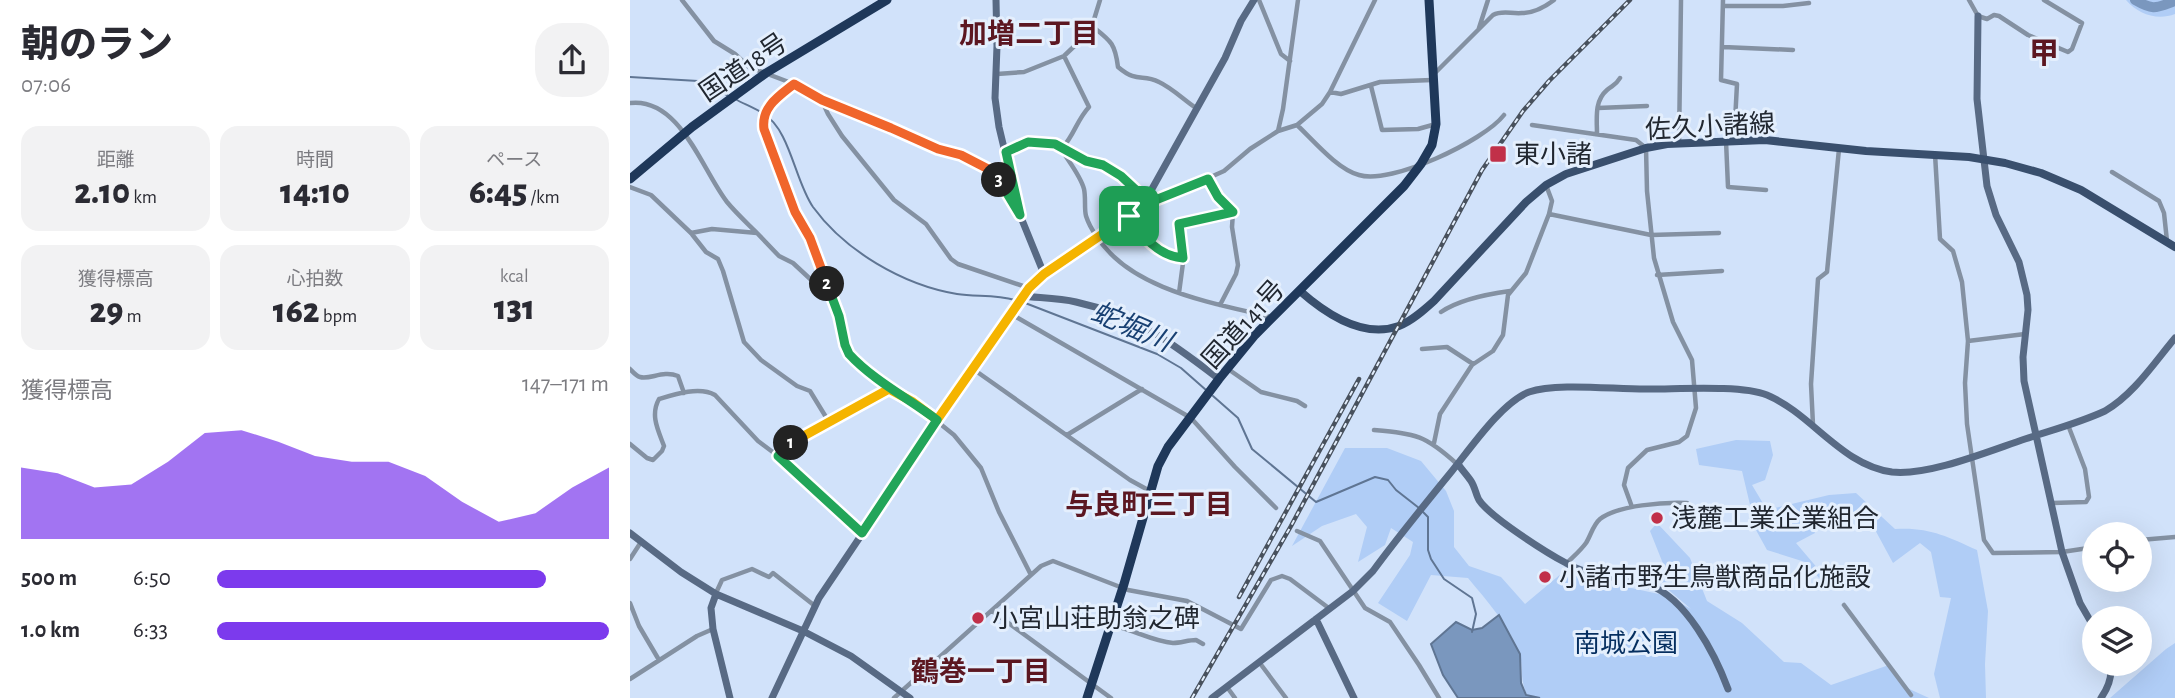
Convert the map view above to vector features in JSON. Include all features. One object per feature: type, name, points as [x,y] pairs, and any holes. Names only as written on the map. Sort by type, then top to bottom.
[{"type":"highway","name":"国道18号","points":[[630,179],[692,127],[766,73],[887,0]]},
{"type":"highway","name":"国道141号","points":[[1087,698],[1163,456],[1219,379],[1272,317],[1404,186],[1432,145],[1436,124],[1429,0]]},
{"type":"main road","name":"佐久小諸線","points":[[1300,291],[1337,318],[1364,328],[1399,326],[1434,301],[1526,202],[1546,185],[1566,174],[1646,148],[1730,140],[1765,140],[1936,154],[2021,167],[2081,190],[2175,247]]},
{"type":"street","points":[[682,0],[714,41],[749,66],[938,149],[961,155],[992,171],[1020,215],[1044,274]]},
{"type":"street","points":[[996,0],[998,46],[995,98],[1020,215]]},
{"type":"street","points":[[996,74],[1024,72],[1064,56],[1074,49],[1093,26],[1100,0]]},
{"type":"street","points":[[1257,0],[1281,54],[1290,61]]},
{"type":"street","points":[[1143,205],[1225,58],[1241,22],[1257,0]]},
{"type":"street","points":[[1278,131],[1298,0]]},
{"type":"street","points":[[772,698],[815,606],[1022,296],[1044,274],[1143,205],[1224,172],[1250,149],[1278,131],[1297,125],[1322,104],[1330,92],[1376,0]]},
{"type":"street","points":[[1479,29],[1488,0]]},
{"type":"street","points":[[1330,92],[1341,94],[1380,82],[1433,77],[1493,15],[1499,12],[1524,14],[1544,8],[1555,0]]},
{"type":"street","points":[[1679,144],[1681,0]]},
{"type":"street","points":[[1969,0],[1978,16],[1977,99],[1987,186],[2024,280],[2028,310],[2023,373],[2062,552],[2082,606]]},
{"type":"street","points":[[1978,16],[1987,19],[1998,16],[2028,35],[2068,52],[2072,49],[2082,23],[2044,0]]},
{"type":"street","points":[[1766,190],[1728,187],[1737,84],[1721,80],[1723,3],[1809,3]]},
{"type":"street","points":[[1093,26],[1113,42],[1118,67],[1129,77],[1152,79],[1161,83],[1196,108]]},
{"type":"street","points":[[1723,47],[1793,50]]},
{"type":"street","points":[[1064,56],[1089,107],[1080,116],[1073,136],[1063,147],[1063,152],[1084,188],[1086,217],[1097,238],[1131,271],[1166,288],[1220,305],[1272,317]]},
{"type":"street","points":[[1597,135],[1598,103],[1605,91],[1617,84],[1620,78]]},
{"type":"street","points":[[794,84],[773,101],[762,121],[795,212],[810,238],[839,316],[849,354],[889,389],[913,402],[954,435],[981,468],[999,512],[1031,575]]},
{"type":"street","points":[[1371,86],[1382,130],[1418,129],[1436,124]]},
{"type":"street","points":[[822,100],[842,136],[894,200],[926,224],[951,259],[958,264],[1029,288]]},
{"type":"street","points":[[630,103],[639,102],[657,107],[679,125],[727,203],[779,256],[793,263],[821,289],[828,288]]},
{"type":"street","points":[[1598,108],[1647,106]]},
{"type":"street","points":[[1297,125],[1345,169],[1360,176],[1378,178],[1421,164],[1475,139],[1496,125],[1504,115]]},
{"type":"street","points":[[1532,125],[1636,140],[1646,148],[1651,235],[1657,275],[1673,322],[1692,360],[1696,408],[1687,436],[1679,442],[1647,450],[1628,468],[1624,485],[1632,507]]},
{"type":"street","points":[[1006,152],[1028,142],[1063,147],[1086,161],[1103,165],[1121,176],[1136,190],[1143,205]]},
{"type":"street","points":[[1813,427],[1811,384],[1818,279],[1828,272],[1839,148]]},
{"type":"street","points":[[1936,154],[1940,239],[1953,251],[1962,282],[1968,341],[1965,383],[1967,424],[1984,540],[1993,553],[2062,552],[2082,549]]},
{"type":"street","points":[[2112,173],[2159,201],[2164,213],[2167,241]]},
{"type":"street","points":[[1208,179],[1218,197],[1233,212],[1232,227],[1238,265],[1236,275],[1220,305]]},
{"type":"street","points":[[1434,443],[1440,414],[1473,364],[1493,351],[1503,335],[1508,295],[1530,265],[1549,214],[1552,201],[1546,185]]},
{"type":"street","points":[[630,187],[651,195],[691,233],[706,252],[718,259],[744,342],[770,366],[797,386],[810,391],[829,422]]},
{"type":"street","points":[[1179,293],[1183,258],[1179,224],[1233,212]]},
{"type":"street","points":[[1549,214],[1651,235],[1718,233]]},
{"type":"street","points":[[1129,216],[1140,233],[1168,257],[1183,258]]},
{"type":"street","points":[[691,233],[712,229],[757,233]]},
{"type":"street","points":[[1657,275],[1722,271]]},
{"type":"street","points":[[1441,312],[1448,307],[1488,294],[1512,291]]},
{"type":"street","points":[[1022,296],[1075,302],[1116,313],[1143,325],[1173,344],[1219,379]]},
{"type":"street","points":[[1011,314],[1191,418],[1276,508]]},
{"type":"street","points":[[1968,341],[2025,334]]},
{"type":"street","points":[[1212,698],[1330,609],[1373,571],[1506,407],[1528,392],[1553,388],[1694,388],[1762,393],[1780,401],[1850,455],[1869,466],[1884,471],[1910,473],[1973,456],[2105,411],[2123,399],[2175,338]]},
{"type":"street","points":[[1422,349],[1447,346],[1473,364]]},
{"type":"street","points":[[972,368],[1151,492]]},
{"type":"street","points":[[1228,368],[1261,392],[1297,401],[1306,406]]},
{"type":"street","points":[[630,369],[644,378],[658,374],[678,376],[684,393]]},
{"type":"street","points":[[1067,435],[1143,388]]},
{"type":"street","points":[[778,456],[795,439],[889,389]]},
{"type":"street","points":[[630,444],[653,460],[664,446],[654,417],[659,399],[709,391],[758,441],[862,533]]},
{"type":"street","points":[[2052,503],[2086,502],[2089,497],[2085,469],[2068,425]]},
{"type":"street","points":[[1374,430],[1421,437],[1434,443],[1458,464],[1489,512],[1566,564],[1582,571],[1649,585],[1668,596],[1687,613],[1718,664],[1728,689]]},
{"type":"street","points":[[1566,564],[1585,544],[1601,519],[1632,507],[1668,502],[1687,503]]},
{"type":"street","points":[[1297,531],[1324,545],[1365,608],[1390,622],[1438,698]]},
{"type":"street","points":[[630,533],[681,572],[716,594],[803,631],[851,656],[910,698]]},
{"type":"street","points":[[2152,540],[2175,537]]},
{"type":"street","points":[[630,559],[641,542]]},
{"type":"street","points":[[894,698],[1041,566],[1053,561],[1123,588],[1187,601],[1241,629],[1274,578],[1286,577],[1330,609]]},
{"type":"street","points":[[730,698],[710,608],[722,580],[752,569],[769,577],[773,573],[815,606]]},
{"type":"street","points":[[630,603],[639,626],[659,660]]},
{"type":"street","points":[[1844,605],[1911,695]]},
{"type":"street","points":[[992,611],[1111,698]]},
{"type":"street","points":[[1316,619],[1354,698]]},
{"type":"street","points":[[1111,625],[1156,640],[1177,643],[1196,640],[1203,644]]},
{"type":"street","points":[[630,679],[696,636],[713,629]]},
{"type":"street","points":[[1259,662],[1286,698]]},
{"type":"street","points":[[2101,698],[2111,676]]},
{"type":"street","points":[[1227,687],[1235,698]]},
{"type":"green space","points":[[2126,0],[2175,0],[2175,14],[2161,17],[2148,15]]},
{"type":"green space","points":[[1736,440],[1770,441],[1773,455],[1765,480],[1752,485],[1767,510],[1829,495],[1856,493],[1895,529],[1928,531],[1977,550],[1988,611],[1986,698],[1940,698],[1934,674],[1951,598],[1940,597],[1931,552],[1920,543],[1893,563],[1873,526],[1845,510],[1824,509],[1806,514],[1815,533],[1796,543],[1819,570],[1820,579],[1805,562],[1767,550],[1756,530],[1742,471],[1699,465],[1696,449]]},
{"type":"green space","name":"南城公園","points":[[1345,448],[1387,448],[1421,461],[1446,491],[1454,511],[1454,547],[1469,566],[1501,577],[1525,604],[1562,573],[1668,596],[1691,609],[1660,580],[1666,571],[1650,531],[1657,523],[1690,558],[1707,601],[1742,623],[1784,662],[1801,663],[1831,685],[1889,665],[1905,687],[1929,698],[1540,698],[1527,695],[1519,652],[1509,632],[1468,578],[1431,575],[1407,621],[1378,603],[1410,555],[1413,542],[1391,528],[1385,545],[1358,562],[1367,527],[1356,514],[1322,526],[1292,546]]},
{"type":"green space","points":[[2175,643],[2175,698],[2110,698],[2135,676],[2152,676],[2152,661]]},
{"type":"shaded area","points":[[1499,615],[1520,654],[1521,683],[1526,695],[1540,698],[1458,698],[1443,675],[1431,644],[1456,622],[1472,630],[1482,628]]},
{"type":"waterway","points":[[2135,0],[2155,7],[2175,1]]},
{"type":"waterway","name":"蛇堀川","points":[[630,77],[698,81],[727,95]]},
{"type":"waterway","name":"蛇堀川","points":[[735,99],[761,112],[773,122],[786,144],[813,207],[841,238],[858,251],[877,264],[916,283],[957,294],[1015,300]]},
{"type":"waterway","name":"蛇堀川","points":[[1020,301],[1157,354],[1181,368],[1206,390]]},
{"type":"waterway","name":"蛇堀川","points":[[1213,396],[1238,418],[1252,449],[1316,502],[1375,477],[1388,480],[1419,508]]},
{"type":"waterway","name":"蛇堀川","points":[[1423,512],[1428,517],[1428,550],[1431,559],[1444,579],[1472,598],[1476,614],[1472,632]]},
{"type":"railway","points":[[1192,698],[1291,526],[1482,170],[1523,111],[1549,81],[1630,0]]},
{"type":"railway","points":[[1239,597],[1359,379]]},
{"type":"place","name":"東小諸","points":[[1498,154]]},
{"type":"place","name":"浅麓工業企業組合","points":[[1657,518]]},
{"type":"place","name":"小諸市野生鳥獣商品化施設","points":[[1545,577]]},
{"type":"place","name":"小宮山荘助翁之碑","points":[[978,618]]},
{"type":"district","name":"加増二丁目","points":[[1029,33]]},
{"type":"district","name":"甲","points":[[2044,53]]},
{"type":"district","name":"与良町三丁目","points":[[1149,504]]},
{"type":"district","name":"鶴巻一丁目","points":[[981,671]]},
{"type":"route","points":[[1129,216],[1044,274],[1029,288],[937,420],[913,402],[889,389],[795,439],[778,456],[862,533],[937,420],[913,402],[889,389],[855,361],[845,345],[839,316],[810,238],[795,212],[772,154],[762,121],[773,101],[794,84],[822,100],[938,149],[961,155],[992,171],[1020,215],[1006,152],[1028,142],[1055,144],[1086,161],[1103,165],[1121,176],[1136,190],[1143,205],[1208,179],[1218,197],[1233,212],[1179,224],[1183,258],[1168,257],[1140,233],[1129,216]]}]
